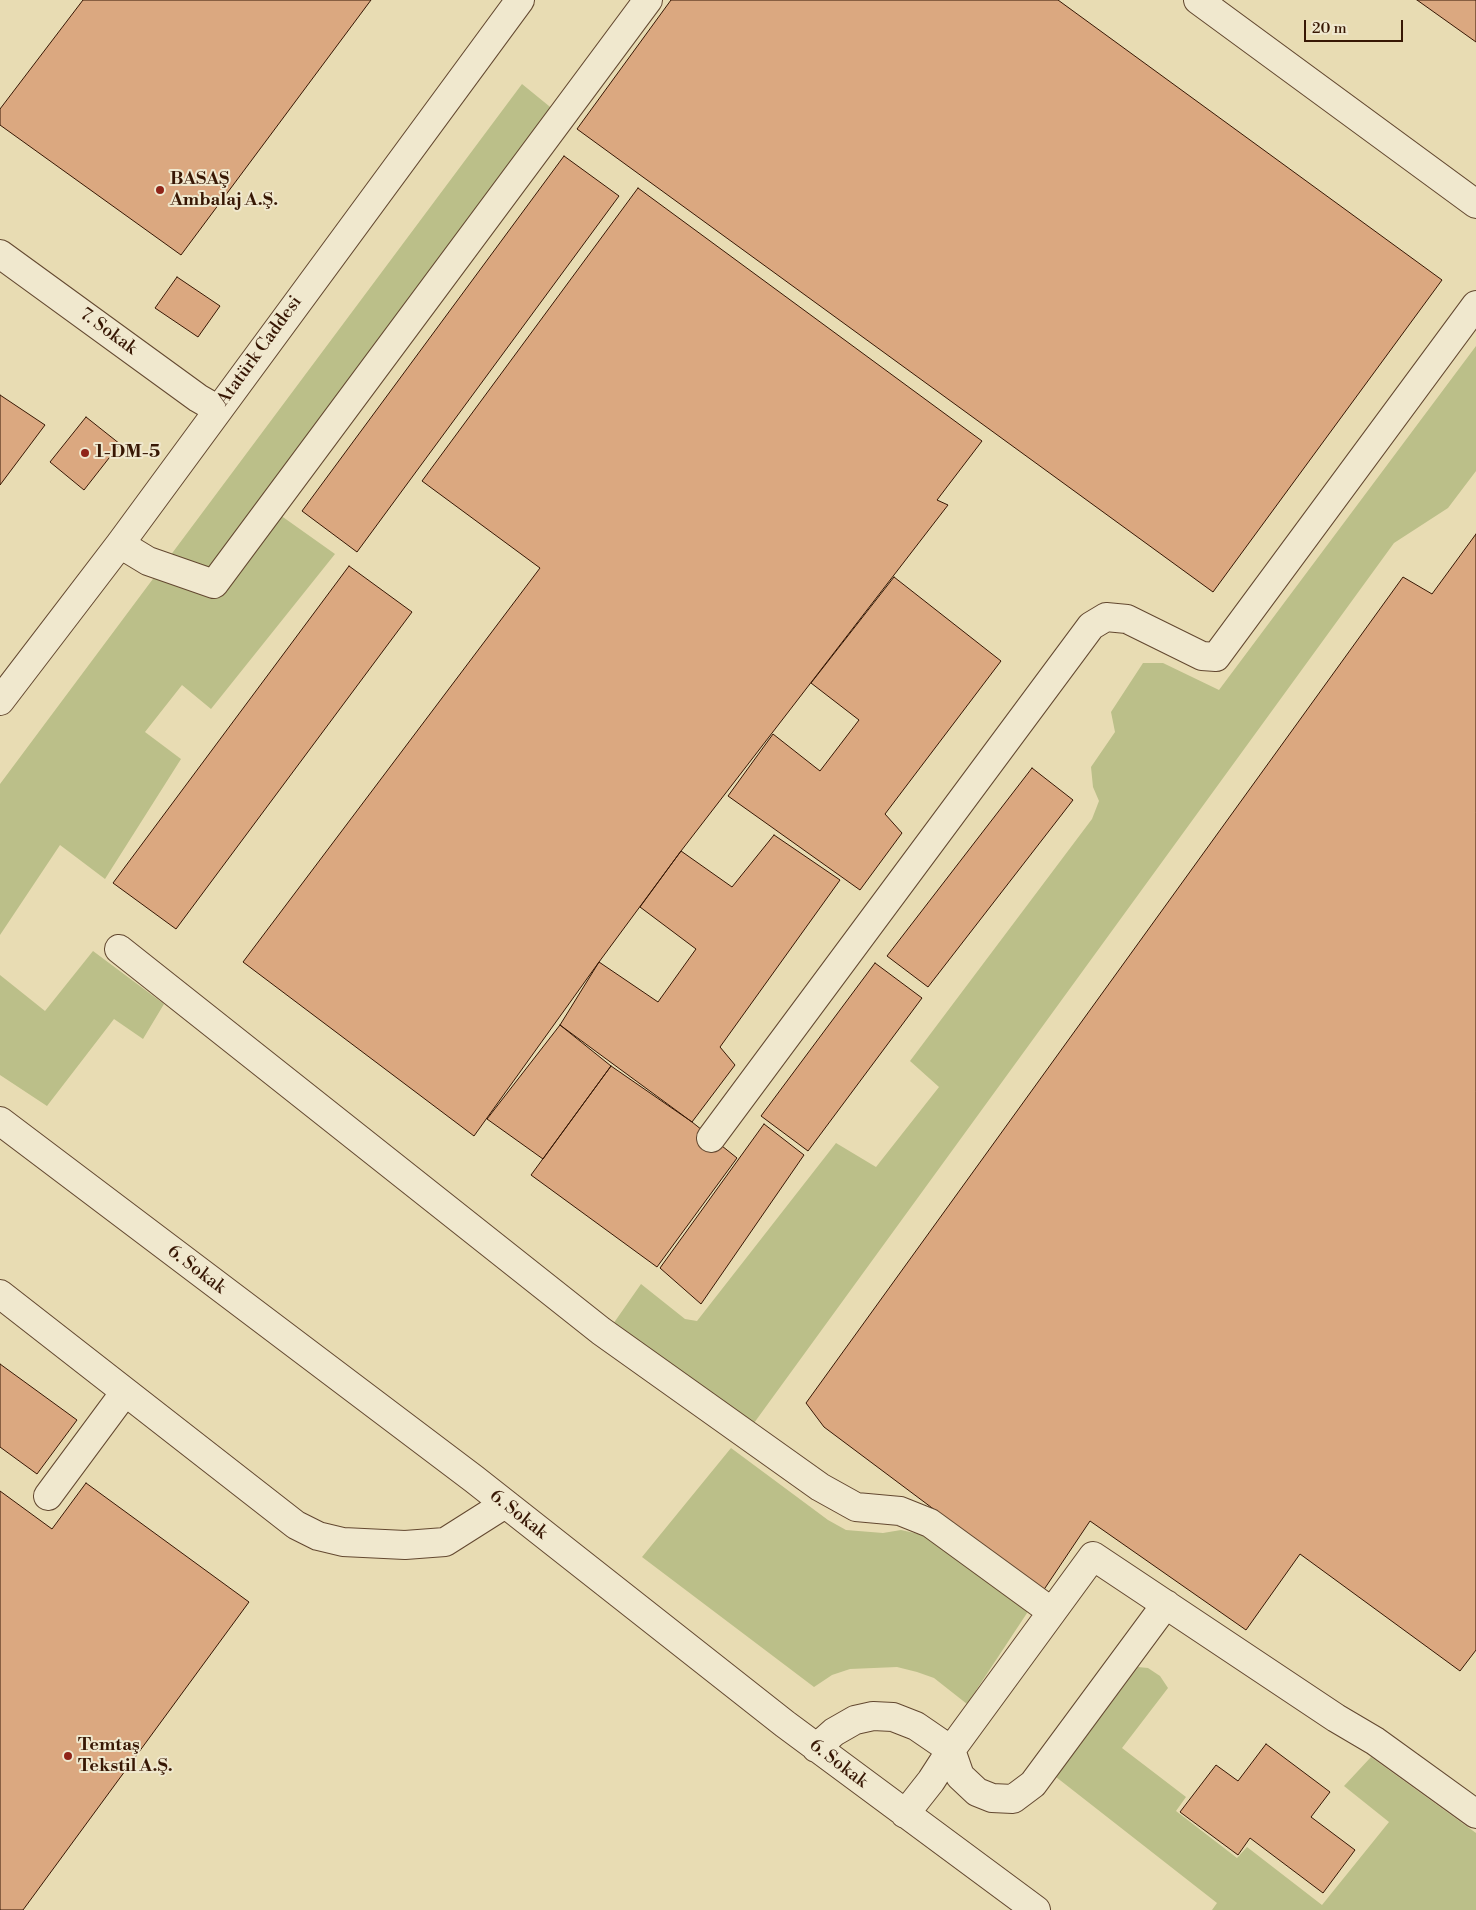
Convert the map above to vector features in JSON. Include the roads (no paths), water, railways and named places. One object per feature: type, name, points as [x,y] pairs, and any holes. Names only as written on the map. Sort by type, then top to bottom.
[{"type":"street","name":"Atatürk Caddesi","points":[[0,701],[120,544],[520,0]]},
{"type":"street","points":[[120,544],[148,561],[214,584],[648,0]]},
{"type":"street","points":[[1198,0],[1476,204]]},
{"type":"street","name":"7. Sokak","points":[[0,254],[217,410]]},
{"type":"street","points":[[711,1138],[1091,626],[1106,617],[1127,619],[1202,656],[1216,657],[1476,305]]},
{"type":"street","points":[[119,949],[609,1337],[820,1487],[856,1507],[900,1511],[930,1523],[1052,1612]]},
{"type":"street","name":"6. Sokak","points":[[0,1121],[505,1504],[816,1748],[1036,1910]]},
{"type":"street","points":[[0,1294],[296,1525],[318,1536],[343,1542],[404,1545],[445,1542],[505,1504]]},
{"type":"street","points":[[48,1496],[124,1392]]},
{"type":"street","points":[[905,1814],[931,1782],[951,1750],[1093,1556],[1336,1718],[1375,1741],[1476,1814]]},
{"type":"street","points":[[816,1748],[834,1732],[855,1720],[880,1716],[893,1717],[916,1726],[951,1750],[960,1776],[977,1792],[992,1798],[1013,1799],[1033,1784],[1166,1604]]},
{"type":"place","name":"BASAŞ Ambalaj A.Ş.","points":[[160,190]]},
{"type":"place","name":"1-DM-5","points":[[85,453]]},
{"type":"place","name":"Temtaş Tekstil A.Ş.","points":[[68,1756]]}]
